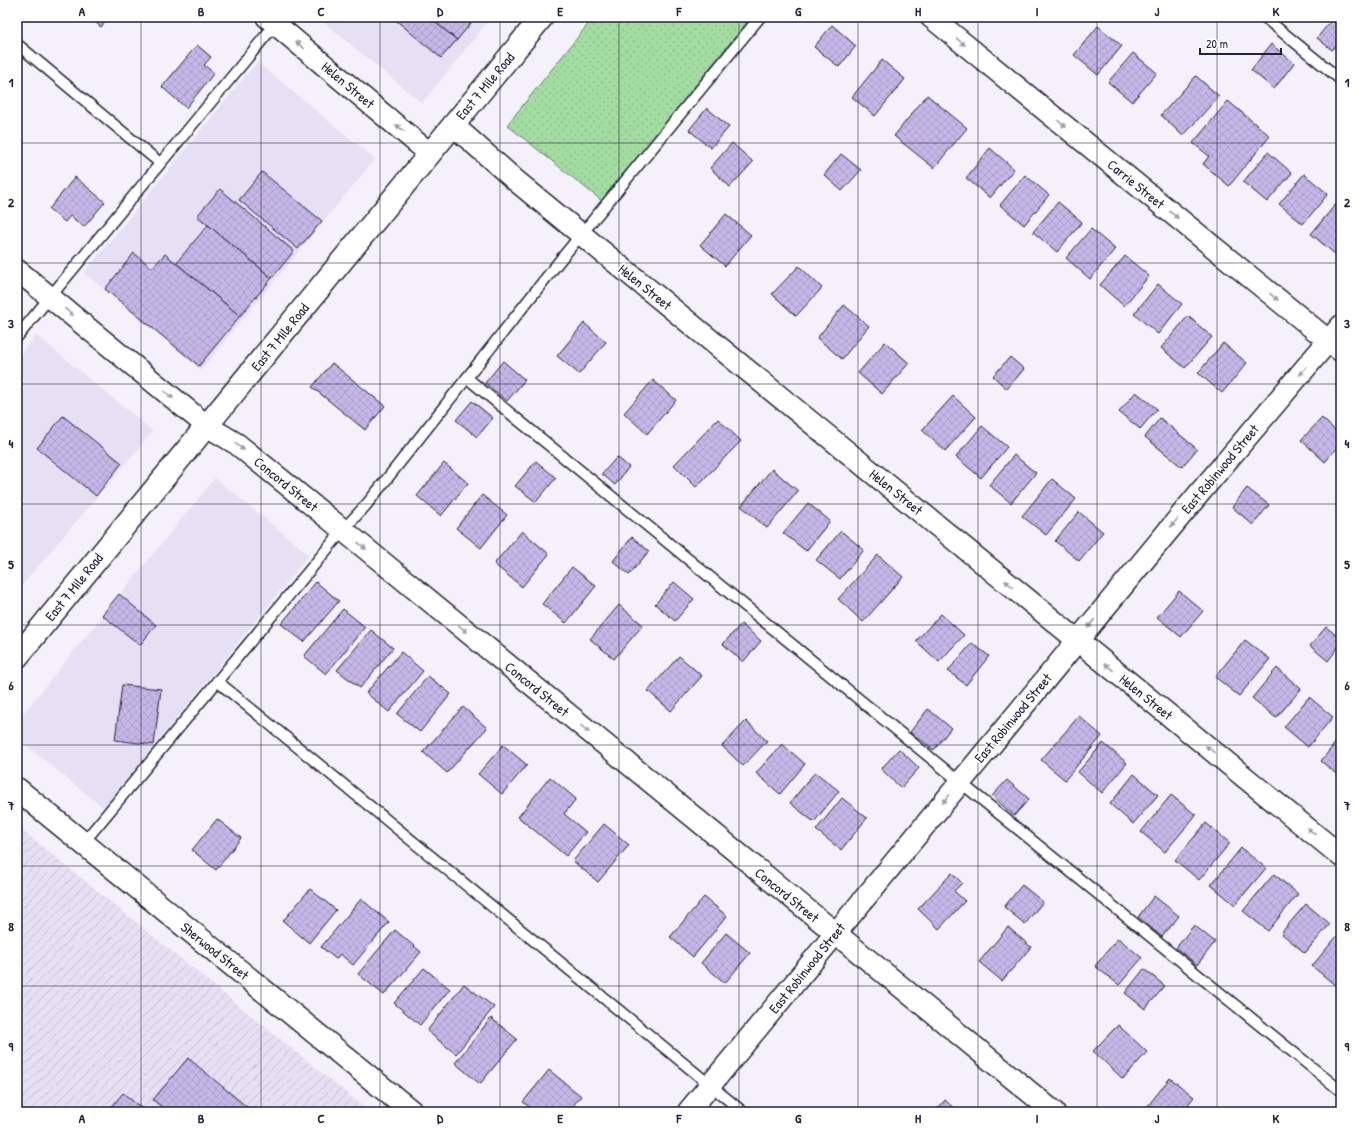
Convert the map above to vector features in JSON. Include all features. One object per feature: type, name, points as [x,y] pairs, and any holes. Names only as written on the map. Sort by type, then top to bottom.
[{"type":"street","name":"East 7 Mile Road","points":[[17,656],[542,17]]},
{"type":"street","name":"Carrie Street","points":[[931,17],[1337,339]]},
{"type":"street","name":"Helen Street","points":[[274,19],[429,153]]},
{"type":"street","name":"Helen Street","points":[[453,125],[515,180],[1341,856]]},
{"type":"street","name":"Concord Street","points":[[17,270],[207,426],[237,444],[343,530],[1054,1112]]},
{"type":"street","name":"East Robinwood Street","points":[[688,1112],[1197,496],[1337,339]]},
{"type":"street","name":"Sherwood Street","points":[[17,790],[83,843],[401,1109]]},
{"type":"lane","points":[[83,843],[343,530],[367,504],[582,235],[760,17]]},
{"type":"lane","points":[[1264,17],[1341,80]]},
{"type":"lane","points":[[17,337],[160,163],[274,19]]},
{"type":"lane","points":[[17,44],[160,163]]},
{"type":"lane","points":[[467,378],[960,782],[1341,1090]]},
{"type":"lane","points":[[218,681],[742,1112]]},
{"type":"shaded area","points":[[317,17],[492,17],[422,103]]},
{"type":"shaded area","points":[[257,62],[375,159],[201,370],[84,273]]},
{"type":"shaded area","points":[[36,335],[153,431],[17,591],[17,358]]},
{"type":"shaded area","points":[[215,478],[309,555],[104,808],[17,738],[17,721]]},
{"type":"shaded area","points":[[17,826],[370,1112],[17,1112]]},
{"type":"green space","points":[[594,17],[751,17],[602,201],[507,125]]},
{"type":"building","points":[[89,17],[109,17],[101,27]]},
{"type":"building","points":[[392,17],[429,17],[457,40],[441,58]]},
{"type":"building","points":[[429,17],[476,17],[457,40]]},
{"type":"building","points":[[1334,17],[1338,17],[1341,20],[1341,39],[1332,50],[1317,38]]},
{"type":"building","points":[[832,25],[856,46],[839,67],[814,47]]},
{"type":"building","points":[[1098,26],[1122,46],[1098,75],[1074,55]]},
{"type":"building","points":[[1271,44],[1294,63],[1274,89],[1251,70]]},
{"type":"building","points":[[197,45],[211,57],[204,65],[214,73],[186,108],[162,87]]},
{"type":"building","points":[[1133,53],[1157,73],[1132,102],[1108,82]]},
{"type":"building","points":[[882,60],[905,79],[875,116],[852,97]]},
{"type":"building","points":[[1196,76],[1219,96],[1183,136],[1161,115]]},
{"type":"building","points":[[927,95],[967,128],[934,168],[894,136]]},
{"type":"building","points":[[1228,101],[1270,136],[1229,186],[1203,164],[1209,156],[1193,143]]},
{"type":"building","points":[[707,108],[729,127],[711,148],[689,130]]},
{"type":"building","points":[[732,143],[753,162],[730,187],[710,168]]},
{"type":"building","points":[[990,148],[1014,169],[990,198],[966,178]]},
{"type":"building","points":[[1268,152],[1292,173],[1267,202],[1243,182]]},
{"type":"building","points":[[841,154],[861,170],[842,191],[824,175]]},
{"type":"building","points":[[262,172],[322,221],[298,249],[239,200]]},
{"type":"building","points":[[1304,174],[1328,194],[1303,224],[1279,204]]},
{"type":"building","points":[[1025,175],[1049,195],[1024,225],[1000,205]]},
{"type":"building","points":[[75,177],[105,202],[84,227],[70,216],[65,222],[49,209]]},
{"type":"building","points":[[220,189],[294,251],[272,278],[197,216]]},
{"type":"building","points":[[1058,202],[1082,222],[1057,252],[1033,232]]},
{"type":"building","points":[[1335,205],[1341,209],[1341,247],[1335,254],[1311,234]]},
{"type":"building","points":[[726,214],[751,235],[725,266],[700,245]]},
{"type":"building","points":[[208,225],[272,278],[240,316],[176,263]]},
{"type":"building","points":[[1091,229],[1115,249],[1090,279],[1066,258]]},
{"type":"building","points":[[134,253],[152,268],[165,254],[240,316],[199,366],[105,289]]},
{"type":"building","points":[[1125,256],[1149,276],[1124,306],[1100,285]]},
{"type":"building","points":[[799,266],[822,288],[796,316],[772,294]]},
{"type":"building","points":[[1158,284],[1182,304],[1158,334],[1134,314]]},
{"type":"building","points":[[844,305],[869,326],[842,359],[817,338]]},
{"type":"building","points":[[1188,316],[1212,337],[1185,368],[1161,348]]},
{"type":"building","points":[[584,323],[606,342],[579,374],[557,356]]},
{"type":"building","points":[[885,342],[909,363],[882,394],[858,373]]},
{"type":"building","points":[[1223,343],[1247,363],[1222,393],[1198,373]]},
{"type":"building","points":[[1010,357],[1024,369],[1007,389],[993,376]]},
{"type":"building","points":[[503,361],[525,380],[507,401],[485,383]]},
{"type":"building","points":[[332,363],[385,406],[365,430],[312,387]]},
{"type":"building","points":[[653,380],[676,400],[647,434],[624,413]]},
{"type":"building","points":[[1136,392],[1157,409],[1140,429],[1119,412]]},
{"type":"building","points":[[953,396],[976,417],[945,451],[922,430]]},
{"type":"building","points":[[472,401],[493,418],[477,437],[456,420]]},
{"type":"building","points":[[63,416],[122,463],[96,496],[37,448]]},
{"type":"building","points":[[1160,418],[1197,449],[1182,467],[1145,437]]},
{"type":"building","points":[[1322,418],[1341,436],[1341,443],[1325,462],[1301,440]]},
{"type":"building","points":[[718,419],[741,441],[696,487],[674,465]]},
{"type":"building","points":[[982,426],[1007,447],[981,478],[956,457]]},
{"type":"building","points":[[1014,455],[1036,473],[1011,503],[989,485]]},
{"type":"building","points":[[617,457],[629,467],[615,485],[602,474]]},
{"type":"building","points":[[536,461],[556,478],[536,502],[515,486]]},
{"type":"building","points":[[444,463],[468,483],[441,516],[417,496]]},
{"type":"building","points":[[772,469],[798,491],[767,528],[741,506]]},
{"type":"building","points":[[1052,479],[1076,499],[1046,535],[1022,516]]},
{"type":"building","points":[[1247,488],[1269,505],[1253,525],[1232,507]]},
{"type":"building","points":[[482,495],[507,515],[481,548],[456,528]]},
{"type":"building","points":[[808,503],[830,521],[806,551],[783,533]]},
{"type":"building","points":[[1079,512],[1103,532],[1079,561],[1055,541]]},
{"type":"building","points":[[522,531],[549,554],[522,587],[494,564]]},
{"type":"building","points":[[841,531],[864,550],[840,579],[816,560]]},
{"type":"building","points":[[632,537],[649,551],[629,575],[613,561]]},
{"type":"building","points":[[878,555],[903,577],[863,622],[838,599]]},
{"type":"building","points":[[572,567],[596,586],[566,623],[542,604]]},
{"type":"building","points":[[316,582],[339,601],[304,642],[281,624]]},
{"type":"building","points":[[674,582],[694,599],[675,621],[655,604]]},
{"type":"building","points":[[1179,591],[1203,611],[1181,637],[1157,617]]},
{"type":"building","points":[[119,594],[156,625],[140,645],[102,615]]},
{"type":"building","points":[[619,605],[643,625],[614,659],[590,639]]},
{"type":"building","points":[[343,609],[365,627],[326,674],[304,656]]},
{"type":"building","points":[[941,614],[964,635],[939,662],[916,641]]},
{"type":"building","points":[[741,624],[761,641],[743,662],[723,644]]},
{"type":"building","points":[[1326,627],[1341,639],[1341,644],[1328,661],[1310,646]]},
{"type":"building","points":[[371,630],[393,648],[360,688],[337,670]]},
{"type":"building","points":[[1245,640],[1270,659],[1239,696],[1215,677]]},
{"type":"building","points":[[972,643],[989,656],[966,685],[948,671]]},
{"type":"building","points":[[401,652],[423,671],[389,712],[366,693]]},
{"type":"building","points":[[679,656],[702,676],[671,711],[648,691]]},
{"type":"building","points":[[1277,668],[1301,689],[1276,718],[1252,698]]},
{"type":"building","points":[[428,676],[451,694],[420,732],[397,714]]},
{"type":"building","points":[[122,685],[161,689],[154,745],[115,740]]},
{"type":"building","points":[[1309,697],[1333,717],[1308,747],[1284,727]]},
{"type":"building","points":[[463,707],[487,728],[447,773],[423,752]]},
{"type":"building","points":[[928,709],[951,728],[934,750],[910,732]]},
{"type":"building","points":[[1079,716],[1102,736],[1065,780],[1041,760]]},
{"type":"building","points":[[746,721],[767,741],[743,766],[722,746]]},
{"type":"building","points":[[1341,736],[1341,778],[1321,761]]},
{"type":"building","points":[[1103,743],[1127,763],[1102,793],[1078,772]]},
{"type":"building","points":[[782,744],[805,764],[780,794],[756,773]]},
{"type":"building","points":[[503,745],[527,765],[502,794],[478,774]]},
{"type":"building","points":[[899,749],[919,768],[901,788],[881,769]]},
{"type":"building","points":[[815,772],[839,791],[814,822],[790,803]]},
{"type":"building","points":[[1134,774],[1158,795],[1133,824],[1110,804]]},
{"type":"building","points":[[550,777],[576,799],[564,814],[586,832],[566,856],[518,817]]},
{"type":"building","points":[[1007,780],[1029,799],[1014,816],[992,796]]},
{"type":"building","points":[[1171,795],[1196,815],[1165,852],[1141,832]]},
{"type":"building","points":[[842,798],[867,818],[841,850],[816,830]]},
{"type":"building","points":[[217,819],[241,838],[216,870],[192,850]]},
{"type":"building","points":[[1206,823],[1230,843],[1199,880],[1175,860]]},
{"type":"building","points":[[604,824],[629,845],[598,882],[573,861]]},
{"type":"building","points":[[1241,848],[1266,868],[1235,905],[1211,885]]},
{"type":"building","points":[[952,873],[962,883],[954,891],[965,901],[939,929],[918,909]]},
{"type":"building","points":[[1274,874],[1298,894],[1268,931],[1243,911]]},
{"type":"building","points":[[1022,885],[1043,902],[1025,924],[1004,907]]},
{"type":"building","points":[[310,889],[336,910],[309,943],[283,921]]},
{"type":"building","points":[[1154,896],[1179,916],[1162,937],[1138,917]]},
{"type":"building","points":[[704,897],[727,916],[693,957],[670,937]]},
{"type":"building","points":[[361,899],[389,922],[353,965],[340,954],[336,959],[321,947]]},
{"type":"building","points":[[1306,904],[1330,924],[1305,953],[1281,933]]},
{"type":"building","points":[[1194,925],[1215,942],[1197,965],[1176,948]]},
{"type":"building","points":[[1008,927],[1031,947],[1002,981],[979,962]]},
{"type":"building","points":[[395,930],[421,952],[384,995],[358,974]]},
{"type":"building","points":[[726,933],[750,953],[725,983],[701,963]]},
{"type":"building","points":[[1337,936],[1341,940],[1341,980],[1336,986],[1312,966]]},
{"type":"building","points":[[1118,938],[1142,958],[1119,985],[1095,966]]},
{"type":"building","points":[[424,968],[450,989],[420,1025],[394,1003]]},
{"type":"building","points":[[1144,969],[1165,986],[1145,1009],[1125,993]]},
{"type":"building","points":[[464,984],[494,1007],[456,1054],[427,1031]]},
{"type":"building","points":[[491,1018],[517,1039],[480,1084],[455,1063]]},
{"type":"building","points":[[1118,1025],[1147,1052],[1123,1079],[1093,1051]]},
{"type":"building","points":[[188,1058],[253,1112],[168,1112],[153,1100]]},
{"type":"building","points":[[549,1070],[581,1096],[568,1112],[536,1112],[523,1102]]},
{"type":"building","points":[[1170,1078],[1194,1097],[1182,1112],[1154,1112],[1147,1107]]},
{"type":"building","points":[[123,1093],[146,1112],[107,1112]]},
{"type":"building","points":[[945,1100],[958,1112],[935,1112]]}]
